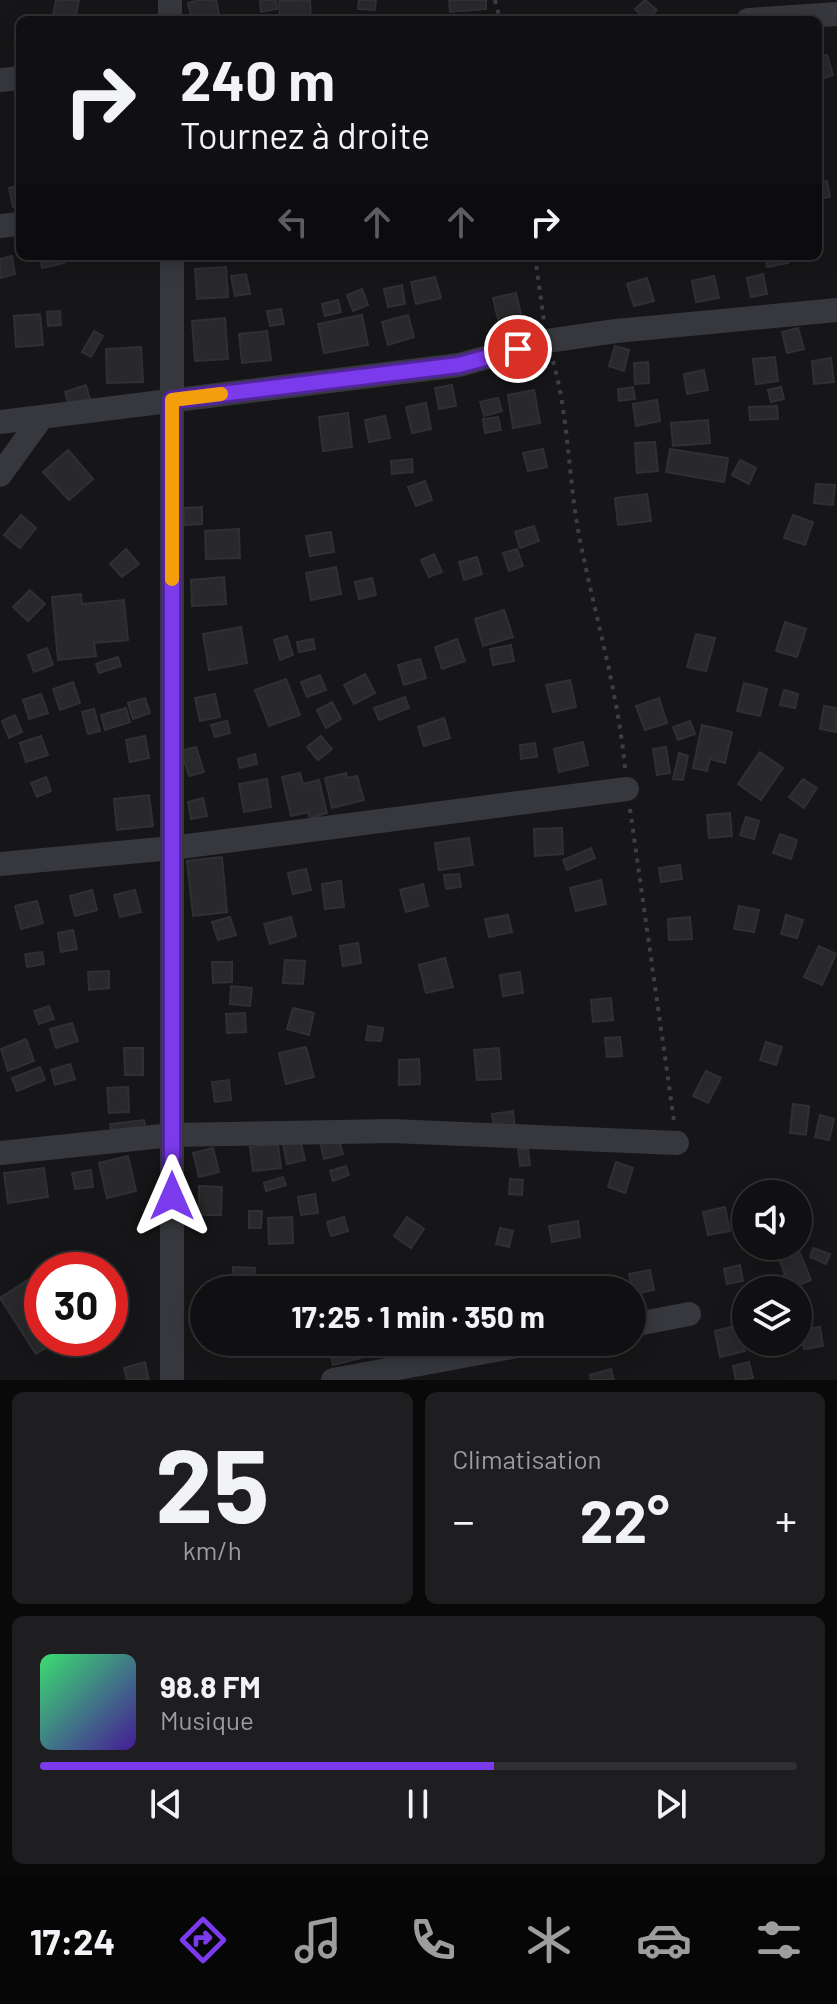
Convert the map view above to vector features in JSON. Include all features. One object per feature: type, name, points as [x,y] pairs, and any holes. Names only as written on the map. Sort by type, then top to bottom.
[{"type":"street","points":[[807,16],[837,14]]},
{"type":"street","points":[[172,260],[172,1380]]},
{"type":"street","points":[[0,422],[459,365],[547,341],[737,318],[837,310]]},
{"type":"street","points":[[0,475],[42,417]]},
{"type":"street","points":[[0,864],[172,848],[627,789]]},
{"type":"street","points":[[0,1153],[172,1135],[392,1131],[677,1143]]},
{"type":"street","points":[[646,1322],[689,1314]]},
{"type":"street","points":[[333,1380],[463,1356]]},
{"type":"path","points":[[536,260],[547,341],[563,395],[578,533],[622,730],[627,789],[677,1143]]},
{"type":"building","points":[[56,0],[79,0],[76,16],[53,15]]},
{"type":"building","points":[[216,0],[220,16],[191,16],[188,3]]},
{"type":"building","points":[[260,0],[276,0],[277,9],[261,12]]},
{"type":"building","points":[[310,0],[311,16],[280,16],[279,1]]},
{"type":"building","points":[[359,0],[376,0],[375,10],[358,9]]},
{"type":"building","points":[[449,0],[486,0],[486,9],[450,12]]},
{"type":"building","points":[[645,0],[657,10],[650,16],[642,16],[635,9]]},
{"type":"building","points":[[827,55],[833,75],[822,79],[822,56]]},
{"type":"building","points":[[827,181],[830,197],[822,198],[822,182]]},
{"type":"building","points":[[16,186],[16,206],[13,207],[9,188]]},
{"type":"building","points":[[12,256],[15,274],[0,278],[0,259]]},
{"type":"building","points":[[41,260],[64,260],[64,263],[42,268]]},
{"type":"building","points":[[766,260],[787,260],[788,263],[767,267]]},
{"type":"building","points":[[226,267],[228,297],[197,299],[195,269]]},
{"type":"building","points":[[246,274],[250,294],[235,296],[231,276]]},
{"type":"building","points":[[763,274],[767,294],[751,297],[747,278]]},
{"type":"building","points":[[714,276],[719,298],[696,302],[692,281]]},
{"type":"building","points":[[435,277],[441,298],[416,304],[411,282]]},
{"type":"building","points":[[647,278],[654,301],[634,306],[627,284]]},
{"type":"building","points":[[402,285],[405,304],[388,307],[384,289]]},
{"type":"building","points":[[362,289],[368,305],[353,311],[347,295]]},
{"type":"building","points":[[516,293],[523,323],[500,328],[493,298]]},
{"type":"building","points":[[338,300],[341,312],[325,316],[322,304]]},
{"type":"building","points":[[281,309],[284,324],[270,326],[267,311]]},
{"type":"building","points":[[60,311],[61,325],[48,326],[47,312]]},
{"type":"building","points":[[40,314],[43,345],[16,347],[14,316]]},
{"type":"building","points":[[362,315],[368,345],[324,353],[318,324]]},
{"type":"building","points":[[408,315],[414,337],[388,345],[382,322]]},
{"type":"building","points":[[225,318],[228,359],[195,361],[192,321]]},
{"type":"building","points":[[798,328],[804,349],[787,353],[782,332]]},
{"type":"building","points":[[94,331],[103,336],[91,357],[82,352]]},
{"type":"building","points":[[267,331],[271,360],[242,363],[239,334]]},
{"type":"building","points":[[615,346],[629,350],[624,371],[609,366]]},
{"type":"building","points":[[141,347],[143,382],[107,383],[106,349]]},
{"type":"building","points":[[775,357],[778,381],[756,384],[753,359]]},
{"type":"building","points":[[831,358],[834,382],[814,384],[812,361]]},
{"type":"building","points":[[648,362],[649,383],[635,384],[634,363]]},
{"type":"building","points":[[533,364],[535,376],[508,380],[506,368]]},
{"type":"building","points":[[704,370],[708,390],[687,394],[684,374]]},
{"type":"building","points":[[86,385],[90,400],[69,406],[65,392]]},
{"type":"building","points":[[452,385],[456,406],[439,409],[435,388]]},
{"type":"building","points":[[633,387],[635,399],[619,401],[618,389]]},
{"type":"building","points":[[781,387],[784,399],[771,402],[768,390]]},
{"type":"building","points":[[534,390],[540,423],[513,428],[508,395]]},
{"type":"building","points":[[498,398],[502,411],[484,416],[480,402]]},
{"type":"building","points":[[657,400],[660,421],[636,426],[633,404]]},
{"type":"building","points":[[426,403],[431,429],[412,433],[406,407]]},
{"type":"building","points":[[777,406],[778,419],[750,420],[749,407]]},
{"type":"building","points":[[348,413],[352,447],[323,451],[319,417]]},
{"type":"building","points":[[385,416],[390,438],[369,442],[365,420]]},
{"type":"building","points":[[498,417],[501,430],[485,433],[483,419]]},
{"type":"building","points":[[708,420],[710,443],[673,446],[671,423]]},
{"type":"building","points":[[655,442],[658,471],[637,473],[635,443]]},
{"type":"building","points":[[543,449],[547,467],[528,471],[523,453]]},
{"type":"building","points":[[670,449],[728,458],[724,482],[666,472]]},
{"type":"building","points":[[68,450],[93,479],[69,500],[43,472]]},
{"type":"building","points":[[412,459],[413,472],[392,474],[391,461]]},
{"type":"building","points":[[740,460],[756,468],[749,484],[732,475]]},
{"type":"building","points":[[425,481],[432,500],[416,506],[408,487]]},
{"type":"building","points":[[816,484],[835,485],[833,505],[814,503]]},
{"type":"building","points":[[647,494],[651,521],[618,525],[615,498]]},
{"type":"building","points":[[202,507],[202,524],[185,525],[184,508]]},
{"type":"building","points":[[21,515],[36,528],[20,548],[4,535]]},
{"type":"building","points":[[793,515],[813,522],[805,545],[784,538]]},
{"type":"building","points":[[534,526],[539,541],[520,548],[515,532]]},
{"type":"building","points":[[239,529],[240,558],[206,559],[205,531]]},
{"type":"building","points":[[331,532],[334,552],[310,556],[306,536]]},
{"type":"building","points":[[126,549],[139,564],[122,577],[110,564]]},
{"type":"building","points":[[517,549],[523,566],[509,571],[503,553]]},
{"type":"building","points":[[434,554],[442,572],[429,577],[421,560]]},
{"type":"building","points":[[477,557],[482,574],[464,580],[459,562]]},
{"type":"building","points":[[336,567],[341,594],[311,600],[306,573]]},
{"type":"building","points":[[224,577],[226,604],[192,606],[191,580]]},
{"type":"building","points":[[372,578],[376,595],[359,599],[355,582]]},
{"type":"building","points":[[30,590],[45,604],[28,621],[13,607]]},
{"type":"building","points":[[81,594],[82,604],[124,600],[128,640],[94,643],[96,656],[58,660],[52,597]]},
{"type":"building","points":[[504,610],[513,637],[483,646],[475,619]]},
{"type":"building","points":[[785,622],[806,629],[797,657],[776,651]]},
{"type":"building","points":[[241,627],[247,663],[209,670],[203,634]]},
{"type":"building","points":[[696,634],[715,638],[706,671],[687,667]]},
{"type":"building","points":[[287,636],[293,655],[280,660],[274,640]]},
{"type":"building","points":[[313,639],[315,649],[299,652],[297,642]]},
{"type":"building","points":[[457,639],[465,661],[442,669],[435,647]]},
{"type":"building","points":[[511,645],[514,661],[493,665],[490,649]]},
{"type":"building","points":[[47,648],[53,665],[34,672],[28,655]]},
{"type":"building","points":[[118,657],[121,666],[99,673],[96,664]]},
{"type":"building","points":[[420,659],[426,678],[404,685],[398,665]]},
{"type":"building","points":[[365,674],[375,693],[354,704],[344,685]]},
{"type":"building","points":[[320,675],[326,690],[307,697],[301,682]]},
{"type":"building","points":[[286,679],[300,715],[269,726],[255,690]]},
{"type":"building","points":[[570,680],[576,707],[553,712],[546,685]]},
{"type":"building","points":[[73,682],[80,703],[60,710],[53,689]]},
{"type":"building","points":[[744,683],[767,689],[760,716],[737,711]]},
{"type":"building","points":[[784,690],[798,694],[795,708],[780,705]]},
{"type":"building","points":[[41,694],[48,713],[29,719],[23,700]]},
{"type":"building","points":[[215,694],[220,717],[200,721],[195,698]]},
{"type":"building","points":[[405,697],[409,708],[379,720],[374,708]]},
{"type":"building","points":[[145,698],[150,713],[133,719],[128,703]]},
{"type":"building","points":[[659,698],[667,723],[645,730],[636,706]]},
{"type":"building","points":[[332,702],[341,719],[326,728],[317,710]]},
{"type":"building","points":[[824,706],[837,708],[836,732],[820,729]]},
{"type":"building","points":[[126,708],[130,722],[105,730],[101,715]]},
{"type":"building","points":[[94,709],[100,731],[88,734],[82,712]]},
{"type":"building","points":[[15,715],[22,732],[9,738],[2,721]]},
{"type":"building","points":[[444,718],[450,738],[424,746],[418,727]]},
{"type":"building","points":[[227,721],[230,733],[215,737],[211,725]]},
{"type":"building","points":[[690,721],[695,734],[678,740],[673,727]]},
{"type":"building","points":[[702,725],[732,732],[725,763],[710,759],[707,771],[693,768]]},
{"type":"building","points":[[41,736],[48,755],[26,762],[20,743]]},
{"type":"building","points":[[145,736],[149,758],[130,762],[126,740]]},
{"type":"building","points":[[321,736],[332,749],[318,760],[307,747]]},
{"type":"building","points":[[583,742],[588,765],[559,772],[554,749]]},
{"type":"building","points":[[535,743],[537,757],[521,759],[520,745]]},
{"type":"building","points":[[196,747],[204,772],[189,776],[181,751]]},
{"type":"building","points":[[666,747],[670,773],[657,775],[653,749]]},
{"type":"building","points":[[760,752],[783,768],[761,800],[738,784]]},
{"type":"building","points":[[679,753],[688,756],[683,780],[673,779]]},
{"type":"building","points":[[255,754],[257,764],[240,768],[238,759]]},
{"type":"building","points":[[300,773],[303,784],[319,780],[327,813],[310,818],[308,812],[291,816],[282,777]]},
{"type":"building","points":[[346,773],[347,778],[357,776],[364,800],[332,808],[325,778]]},
{"type":"building","points":[[46,777],[51,791],[37,797],[31,783]]},
{"type":"building","points":[[267,779],[271,807],[244,812],[239,784]]},
{"type":"building","points":[[803,779],[817,788],[804,808],[789,797]]},
{"type":"building","points":[[149,795],[153,826],[117,830],[114,799]]},
{"type":"building","points":[[203,798],[207,816],[191,819],[188,802]]},
{"type":"building","points":[[730,813],[732,836],[709,838],[707,815]]},
{"type":"building","points":[[746,817],[759,821],[754,839],[740,835]]},
{"type":"building","points":[[562,828],[563,854],[535,856],[534,829]]},
{"type":"building","points":[[780,834],[797,840],[791,859],[773,853]]},
{"type":"building","points":[[469,838],[473,865],[439,870],[435,843]]},
{"type":"building","points":[[591,848],[595,858],[567,870],[563,860]]},
{"type":"building","points":[[222,857],[227,912],[193,916],[187,861]]},
{"type":"building","points":[[680,865],[682,879],[661,882],[659,868]]},
{"type":"building","points":[[306,869],[311,890],[293,894],[288,873]]},
{"type":"building","points":[[459,874],[461,887],[446,889],[444,875]]},
{"type":"building","points":[[601,880],[606,904],[576,911],[570,888]]},
{"type":"building","points":[[341,881],[344,907],[325,909],[322,884]]},
{"type":"building","points":[[423,884],[428,906],[406,912],[400,890]]},
{"type":"building","points":[[92,890],[97,910],[75,916],[70,896]]},
{"type":"building","points":[[135,890],[141,912],[120,917],[114,895]]},
{"type":"building","points":[[37,901],[43,923],[21,929],[15,906]]},
{"type":"building","points":[[739,906],[759,910],[754,932],[734,929]]},
{"type":"building","points":[[508,915],[512,932],[489,937],[485,919]]},
{"type":"building","points":[[786,915],[803,920],[797,938],[781,934]]},
{"type":"building","points":[[230,917],[236,935],[218,940],[212,922]]},
{"type":"building","points":[[291,917],[296,936],[270,944],[264,924]]},
{"type":"building","points":[[690,917],[692,939],[669,940],[668,919]]},
{"type":"building","points":[[73,930],[77,949],[61,952],[58,933]]},
{"type":"building","points":[[358,943],[361,963],[343,966],[340,946]]},
{"type":"building","points":[[819,946],[836,954],[822,985],[804,977]]},
{"type":"building","points":[[42,952],[44,964],[27,967],[25,954]]},
{"type":"building","points":[[445,958],[453,987],[426,993],[419,965]]},
{"type":"building","points":[[285,960],[305,961],[303,984],[283,983]]},
{"type":"building","points":[[212,962],[232,962],[232,982],[213,983]]},
{"type":"building","points":[[109,971],[109,988],[89,990],[88,972]]},
{"type":"building","points":[[520,972],[523,993],[503,996],[500,975]]},
{"type":"building","points":[[231,986],[252,988],[250,1006],[230,1004]]},
{"type":"building","points":[[611,998],[613,1020],[593,1022],[591,1000]]},
{"type":"building","points":[[49,1006],[54,1019],[39,1024],[34,1011]]},
{"type":"building","points":[[293,1008],[314,1013],[309,1035],[287,1029]]},
{"type":"building","points":[[245,1013],[246,1032],[227,1033],[226,1014]]},
{"type":"building","points":[[72,1023],[78,1041],[56,1048],[50,1029]]},
{"type":"building","points":[[368,1026],[383,1028],[381,1041],[366,1040]]},
{"type":"building","points":[[620,1037],[622,1056],[607,1057],[605,1038]]},
{"type":"building","points":[[26,1039],[34,1061],[8,1071],[1,1049]]},
{"type":"building","points":[[766,1042],[782,1047],[776,1065],[760,1060]]},
{"type":"building","points":[[306,1047],[314,1077],[286,1084],[279,1053]]},
{"type":"building","points":[[124,1048],[143,1048],[143,1075],[125,1075]]},
{"type":"building","points":[[499,1048],[501,1079],[477,1080],[474,1050]]},
{"type":"building","points":[[419,1059],[420,1084],[399,1085],[399,1060]]},
{"type":"building","points":[[70,1064],[75,1079],[55,1085],[51,1070]]},
{"type":"building","points":[[40,1067],[45,1080],[17,1091],[12,1078]]},
{"type":"building","points":[[706,1071],[721,1078],[708,1103],[693,1096]]},
{"type":"building","points":[[229,1080],[231,1100],[215,1102],[212,1082]]},
{"type":"building","points":[[128,1087],[129,1112],[109,1113],[107,1088]]},
{"type":"building","points":[[793,1104],[809,1106],[806,1135],[790,1133]]},
{"type":"building","points":[[513,1111],[515,1130],[495,1133],[492,1114]]},
{"type":"building","points":[[820,1115],[834,1119],[829,1140],[815,1137]]},
{"type":"building","points":[[144,1120],[146,1132],[112,1135],[110,1124]]},
{"type":"building","points":[[337,1133],[343,1154],[324,1159],[319,1138]]},
{"type":"building","points":[[300,1140],[305,1160],[287,1164],[283,1144]]},
{"type":"building","points":[[278,1144],[281,1168],[253,1171],[250,1147]]},
{"type":"building","points":[[213,1148],[219,1172],[199,1177],[193,1153]]},
{"type":"building","points":[[518,1149],[528,1149],[530,1165],[520,1166]]},
{"type":"building","points":[[128,1156],[136,1191],[107,1198],[99,1163]]},
{"type":"building","points":[[616,1162],[633,1168],[625,1193],[608,1187]]},
{"type":"building","points":[[346,1166],[349,1175],[333,1181],[330,1171]]},
{"type":"building","points":[[44,1168],[48,1197],[8,1203],[4,1173]]},
{"type":"building","points":[[91,1170],[93,1187],[75,1189],[72,1173]]},
{"type":"building","points":[[283,1177],[286,1185],[266,1191],[264,1183]]},
{"type":"building","points":[[510,1179],[523,1180],[522,1195],[509,1194]]},
{"type":"building","points":[[199,1186],[222,1187],[221,1215],[199,1215]]},
{"type":"building","points":[[315,1194],[318,1213],[301,1215],[298,1197]]},
{"type":"building","points":[[725,1207],[730,1231],[708,1235],[703,1212]]},
{"type":"building","points":[[249,1211],[262,1211],[261,1228],[249,1228]]},
{"type":"building","points":[[292,1217],[293,1243],[269,1244],[268,1218]]},
{"type":"building","points":[[344,1217],[348,1231],[331,1236],[327,1222]]},
{"type":"building","points":[[407,1217],[424,1229],[411,1248],[394,1236]]},
{"type":"building","points":[[578,1221],[580,1237],[552,1242],[549,1226]]},
{"type":"building","points":[[500,1228],[513,1231],[509,1247],[496,1244]]},
{"type":"building","points":[[813,1248],[830,1254],[826,1264],[812,1258]]},
{"type":"building","points":[[780,1260],[803,1260],[809,1276],[783,1276]]},
{"type":"building","points":[[740,1265],[742,1276],[732,1276],[732,1283],[727,1284],[724,1269]]},
{"type":"building","points":[[233,1267],[255,1268],[255,1276],[233,1276]]},
{"type":"building","points":[[650,1270],[654,1290],[646,1292],[646,1276],[629,1274]]},
{"type":"building","points":[[24,1283],[24,1335],[0,1298]]},
{"type":"building","points":[[732,1327],[732,1354],[720,1357],[715,1331]]},
{"type":"building","points":[[820,1327],[823,1346],[812,1348],[812,1328]]},
{"type":"building","points":[[331,1356],[368,1356],[333,1365]]},
{"type":"building","points":[[145,1362],[149,1380],[127,1380],[124,1368]]},
{"type":"building","points":[[749,1362],[753,1378],[736,1380],[733,1366]]},
{"type":"building","points":[[611,1369],[614,1380],[591,1380],[590,1375]]},
{"type":"slow traffic","points":[[172,579],[172,400],[221,394]]},
{"type":"route","points":[[172,1196],[172,400],[459,365],[518,349]]}]
